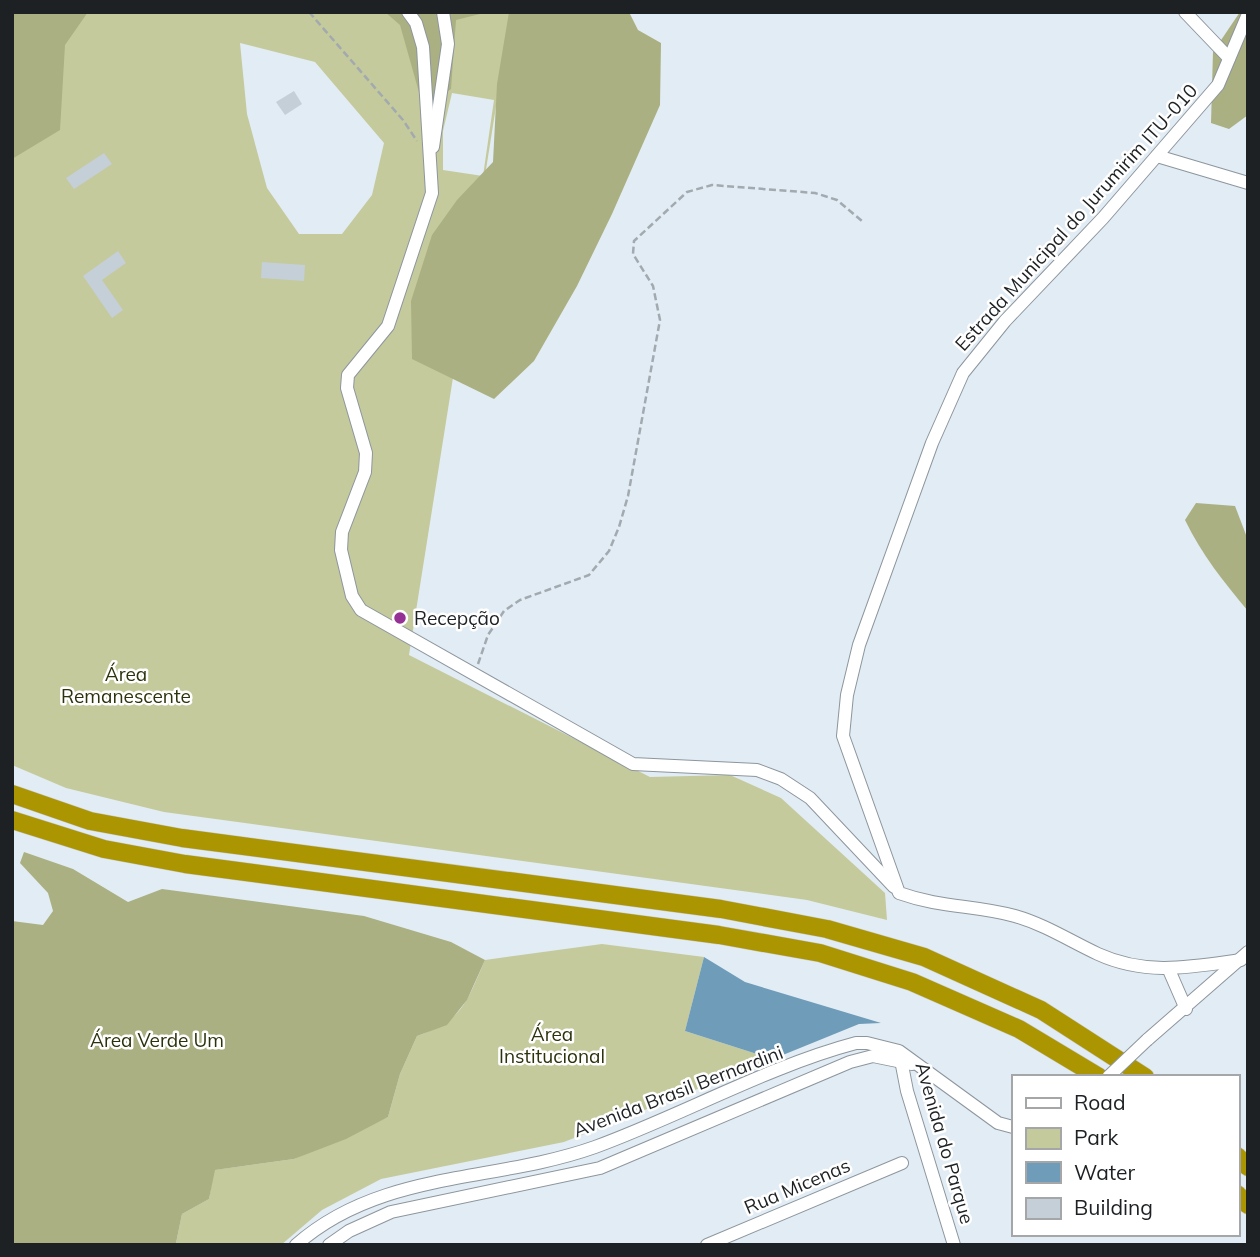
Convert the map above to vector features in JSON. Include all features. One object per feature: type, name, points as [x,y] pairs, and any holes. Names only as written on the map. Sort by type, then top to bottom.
[{"type":"highway","points":[[12,794],[90,821],[182,838],[721,909],[827,929],[924,957],[1041,1010],[1142,1075]]},
{"type":"highway","points":[[12,820],[104,849],[185,864],[719,934],[820,953],[912,982],[984,1013],[1019,1029],[1096,1075]]},
{"type":"street","points":[[408,12],[416,23],[423,47],[432,193],[388,326],[348,375],[347,388],[366,453],[365,472],[342,532],[341,550],[352,596],[360,610],[633,764],[757,770],[781,779],[810,798],[900,892],[942,906],[1014,916],[1056,930],[1099,954],[1132,965],[1169,970],[1244,956]]},
{"type":"street","points":[[430,161],[448,44],[443,12]]},
{"type":"street","points":[[1185,12],[1230,58]]},
{"type":"street","name":"Estrada Municipal do Jurumirim ITU-010","points":[[900,892],[843,736],[846,695],[859,645],[932,443],[963,373],[1005,321],[1157,156],[1218,85],[1248,14]]},
{"type":"street","points":[[1157,156],[1248,183]]},
{"type":"street","points":[[1110,1075],[1244,956]]},
{"type":"street","points":[[1169,970],[1186,1009]]},
{"type":"street","name":"Avenida Brasil Bernardini","points":[[296,1245],[329,1219],[381,1195],[593,1147],[842,1047],[867,1043],[900,1056],[998,1123],[1012,1127]]},
{"type":"street","name":"Avenida Brasil Bernardini","points":[[329,1245],[349,1231],[391,1212],[600,1168],[850,1062],[873,1056],[900,1056]]},
{"type":"street","name":"Avenida do Parque","points":[[900,1056],[907,1091],[954,1245]]},
{"type":"street","name":"Rua Micenas","points":[[714,1244],[902,1163]]},
{"type":"path","points":[[309,12],[403,120],[430,161]]},
{"type":"path","points":[[474,674],[488,635],[505,611],[520,600],[589,575],[609,551],[620,527],[660,320],[653,286],[636,264],[633,254],[634,241],[687,192],[712,185],[815,193],[837,200],[862,221]]},
{"type":"green space","name":"Área Remanescente","points":[[12,12],[511,12],[409,655],[650,777],[730,775],[781,798],[885,893],[887,920],[807,900],[164,812],[66,788],[12,765]],"holes":[[[240,43],[315,62],[384,143],[372,195],[342,234],[299,234],[267,188],[247,114]],[[452,93],[494,100],[483,176],[443,170],[443,131]]]},
{"type":"green space","points":[[12,12],[88,12],[65,45],[60,130],[12,159]]},
{"type":"green space","points":[[385,12],[488,12],[456,20],[451,89],[424,110],[400,25]]},
{"type":"green space","points":[[509,12],[629,12],[638,30],[661,43],[660,105],[577,286],[534,361],[494,399],[412,359],[411,301],[432,235],[457,200],[493,162],[497,84]]},
{"type":"green space","points":[[1240,12],[1248,12],[1248,115],[1229,129],[1211,123],[1213,52]]},
{"type":"green space","points":[[1196,503],[1235,506],[1248,540],[1248,611],[1213,567],[1185,520]]},
{"type":"green space","name":"Área Verde Um","points":[[24,852],[73,869],[128,902],[162,889],[364,916],[451,942],[485,960],[467,1000],[447,1025],[417,1036],[400,1074],[388,1117],[346,1139],[294,1159],[215,1170],[209,1199],[182,1214],[176,1243],[12,1245],[12,921],[43,925],[53,911],[48,893],[20,863]]},
{"type":"green space","name":"Área Institucional","points":[[602,944],[704,957],[685,1031],[773,1059],[564,1142],[381,1179],[322,1210],[281,1245],[162,1245],[176,1243],[182,1214],[209,1199],[214,1170],[294,1159],[388,1117],[400,1074],[417,1036],[445,1023],[462,1008],[485,960]]},
{"type":"water","points":[[704,957],[745,982],[881,1023],[859,1024],[773,1059],[685,1031]]},
{"type":"building","points":[[294,91],[302,104],[285,115],[276,102]]},
{"type":"building","points":[[104,153],[112,164],[74,189],[66,178]]},
{"type":"building","points":[[118,251],[126,263],[102,280],[123,310],[112,318],[83,276]]},
{"type":"building","points":[[262,262],[305,265],[304,281],[261,278]]},
{"type":"place","name":"Recepção","points":[[400,618]]}]
